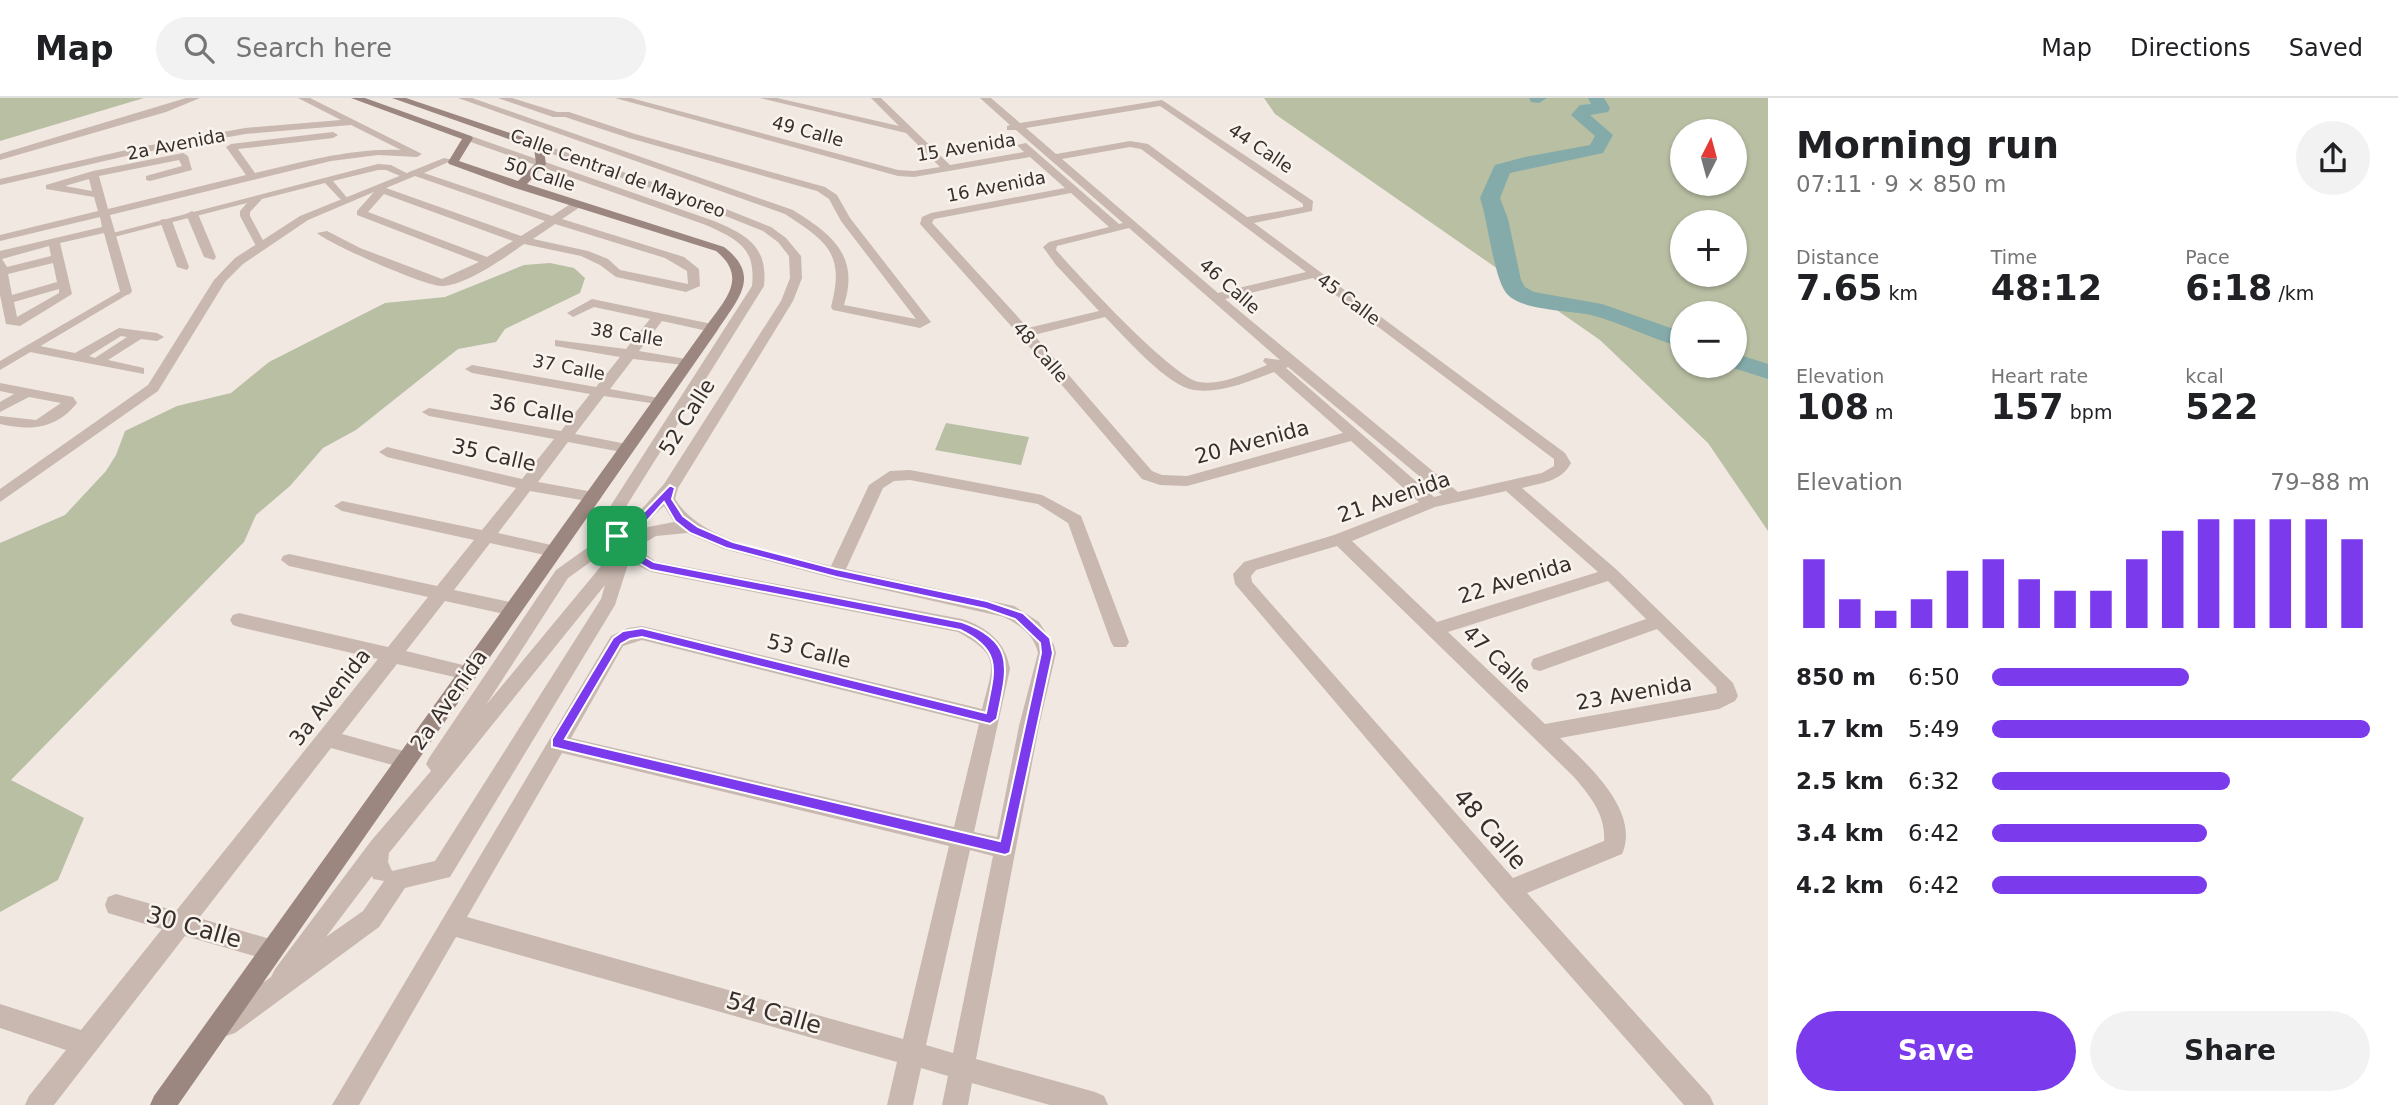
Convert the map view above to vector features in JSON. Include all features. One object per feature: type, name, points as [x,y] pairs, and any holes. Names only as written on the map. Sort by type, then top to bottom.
[{"type":"main road","name":"Calle Central de Mayoreo","points":[[356,98],[468,138]]},
{"type":"main road","name":"Calle Central de Mayoreo","points":[[397,98],[538,146]]},
{"type":"main road","points":[[450,161],[468,138]]},
{"type":"main road","points":[[519,186],[541,164],[538,146]]},
{"type":"main road","name":"50 Calle","points":[[450,161],[576,205],[720,249],[739,267],[740,277],[734,295]]},
{"type":"main road","name":"2a Avenida","points":[[163,1105],[734,295]]},
{"type":"street","points":[[0,158],[154,113],[195,98]]},
{"type":"street","name":"50 Calle","points":[[303,98],[417,154],[450,161]]},
{"type":"street","points":[[463,98],[499,112],[789,212],[826,235],[838,256],[843,285],[837,307],[920,324],[925,322],[845,219],[833,197],[821,189],[632,136],[566,114],[555,115],[514,100],[499,112]]},
{"type":"street","name":"49 Calle","points":[[620,98],[906,174]]},
{"type":"street","points":[[765,98],[909,131]]},
{"type":"street","points":[[876,98],[948,169]]},
{"type":"street","name":"46 Calle","points":[[970,98],[1055,157],[1125,226],[1283,364],[1454,497]]},
{"type":"street","name":"46 Calle","points":[[991,99],[1032,153],[1072,190],[1125,226],[1216,297],[1354,435],[1431,503]]},
{"type":"street","points":[[1011,127],[1162,101]]},
{"type":"street","name":"44 Calle","points":[[1162,101],[1309,203],[1308,209],[1246,221]]},
{"type":"street","name":"2a Avenida","points":[[0,182],[135,151],[245,131],[355,122]]},
{"type":"street","points":[[4,236],[252,177],[289,153],[332,135]]},
{"type":"street","name":"Calle Central de Mayoreo","points":[[215,1031],[371,919],[398,879],[442,870],[609,600],[619,539],[614,513],[620,500],[755,293],[761,270],[756,253],[738,236],[710,223],[468,138]]},
{"type":"street","name":"45 Calle","points":[[1055,157],[1138,144],[1144,146],[1560,456]]},
{"type":"street","name":"52 Calle","points":[[538,146],[687,198],[766,229],[782,240],[795,256],[797,267],[787,301],[670,488],[667,499],[671,509],[691,527],[730,545],[836,573],[987,605],[1019,616],[1035,629],[1045,641],[1047,653],[1005,849]]},
{"type":"street","points":[[252,177],[231,147],[289,153],[417,154]]},
{"type":"street","name":"15 Avenida","points":[[906,174],[1032,153]]},
{"type":"street","points":[[99,195],[50,187],[93,174],[181,155],[188,167],[150,178]]},
{"type":"street","points":[[0,497],[153,388],[227,270],[304,218],[344,200],[380,189],[450,161]]},
{"type":"street","points":[[145,163],[159,200]]},
{"type":"street","points":[[0,256],[8,251],[54,240],[166,220],[383,166],[686,262],[696,272],[694,286],[686,288],[616,273],[604,262],[584,254],[520,240],[380,189]]},
{"type":"street","points":[[0,366],[126,291],[93,174]]},
{"type":"street","points":[[327,180],[344,200]]},
{"type":"street","points":[[687,198],[710,185]]},
{"type":"street","points":[[380,189],[361,213],[486,261]]},
{"type":"street","name":"16 Avenida","points":[[926,219],[1072,190]]},
{"type":"street","points":[[260,197],[248,207],[245,216],[261,246]]},
{"type":"street","points":[[323,233],[356,250],[441,283],[454,279],[486,261],[576,205]]},
{"type":"street","points":[[166,220],[194,254],[192,214]]},
{"type":"street","name":"48 Calle","points":[[926,219],[926,224],[1025,333],[1147,475],[1160,480]]},
{"type":"street","points":[[1125,226],[1049,247],[1051,253],[1108,313],[1178,380],[1194,387],[1209,386],[1283,364]]},
{"type":"street","points":[[54,240],[64,284],[66,294],[15,323],[11,321],[1,267],[58,258]]},
{"type":"street","points":[[1216,297],[1314,274]]},
{"type":"street","points":[[7,300],[64,284]]},
{"type":"street","points":[[573,313],[592,303],[712,328]]},
{"type":"street","points":[[1025,333],[1108,313]]},
{"type":"street","name":"3a Avenida","points":[[38,1105],[658,318]]},
{"type":"street","points":[[77,358],[119,331],[157,337]]},
{"type":"street","points":[[97,362],[140,334]]},
{"type":"street","name":"38 Calle","points":[[561,343],[687,363]]},
{"type":"street","points":[[30,348],[139,371]]},
{"type":"street","points":[[90,349],[110,354]]},
{"type":"street","name":"37 Calle","points":[[472,369],[659,402]]},
{"type":"street","points":[[0,387],[68,400],[70,403],[34,427],[0,420]]},
{"type":"street","points":[[0,408],[25,393]]},
{"type":"street","name":"36 Calle","points":[[429,412],[627,448]]},
{"type":"street","name":"20 Avenida","points":[[1160,480],[1187,481],[1354,435]]},
{"type":"street","name":"35 Calle","points":[[387,452],[526,485],[593,497]]},
{"type":"street","name":"21 Avenida","points":[[1244,584],[1242,574],[1250,566],[1340,539],[1431,503],[1547,477],[1560,469],[1563,463],[1560,456]]},
{"type":"street","points":[[836,573],[877,485],[890,476],[911,475],[1042,500],[1075,520],[1120,642]]},
{"type":"street","points":[[1509,485],[1611,573],[1660,621],[1540,664]]},
{"type":"street","points":[[274,989],[619,539],[643,519],[670,488]]},
{"type":"street","points":[[342,506],[554,551]]},
{"type":"street","points":[[381,872],[377,862],[379,849],[562,574],[578,559],[619,539],[632,540],[666,528],[691,527]]},
{"type":"street","points":[[619,539],[651,566],[962,626],[988,640],[999,657],[1001,668],[990,719],[960,837],[900,1105]]},
{"type":"street","name":"47 Calle","points":[[1340,539],[1542,733],[1603,797],[1613,819],[1616,834],[1614,847],[1509,890]]},
{"type":"street","points":[[760,585],[778,558]]},
{"type":"street","points":[[289,560],[513,609]]},
{"type":"street","name":"22 Avenida","points":[[1433,629],[1611,573]]},
{"type":"street","name":"48 Calle","points":[[1244,584],[1509,890],[1701,1105]]},
{"type":"street","points":[[239,620],[468,673]]},
{"type":"street","name":"23 Avenida","points":[[1542,733],[1719,701],[1728,696],[1724,683],[1660,621]]},
{"type":"street","name":"53 Calle","points":[[556,743],[617,641],[628,635],[642,633],[990,719]]},
{"type":"street","points":[[327,739],[407,760]]},
{"type":"street","points":[[345,1105],[556,743],[1005,849],[955,1105]]},
{"type":"street","name":"30 Calle","points":[[116,905],[272,950]]},
{"type":"street","name":"54 Calle","points":[[451,923],[1095,1105]]},
{"type":"street","points":[[0,1016],[86,1044]]},
{"type":"green space","points":[[0,98],[144,98],[0,141]]},
{"type":"green space","points":[[1264,98],[1768,98],[1768,531],[1708,443],[1600,340],[1275,114]]},
{"type":"green space","points":[[550,263],[574,268],[585,278],[580,293],[505,329],[496,342],[458,349],[356,430],[323,448],[290,486],[256,515],[244,542],[11,780],[84,818],[58,880],[0,912],[0,543],[65,515],[106,471],[116,455],[125,431],[177,406],[231,393],[269,362],[385,303],[445,297],[524,265]]},
{"type":"green space","points":[[946,423],[1029,437],[1021,465],[935,450]]},
{"type":"waterway","points":[[1596,98],[1602,108],[1586,109],[1580,115],[1604,135],[1597,149],[1525,162],[1502,169],[1490,198],[1498,219],[1510,280],[1516,291],[1528,298],[1594,309],[1670,335]]},
{"type":"waterway","points":[[1747,365],[1768,372]]},
{"type":"route","points":[[670,488],[667,499],[679,518],[694,530],[730,545],[836,573],[987,605],[1019,616],[1045,641],[1047,653],[1029,726],[1005,849],[556,743],[617,641],[628,635],[642,633],[990,719],[1001,668],[994,647],[978,633],[962,626],[651,566],[624,550],[617,536],[643,519],[660,503],[670,488]]}]
